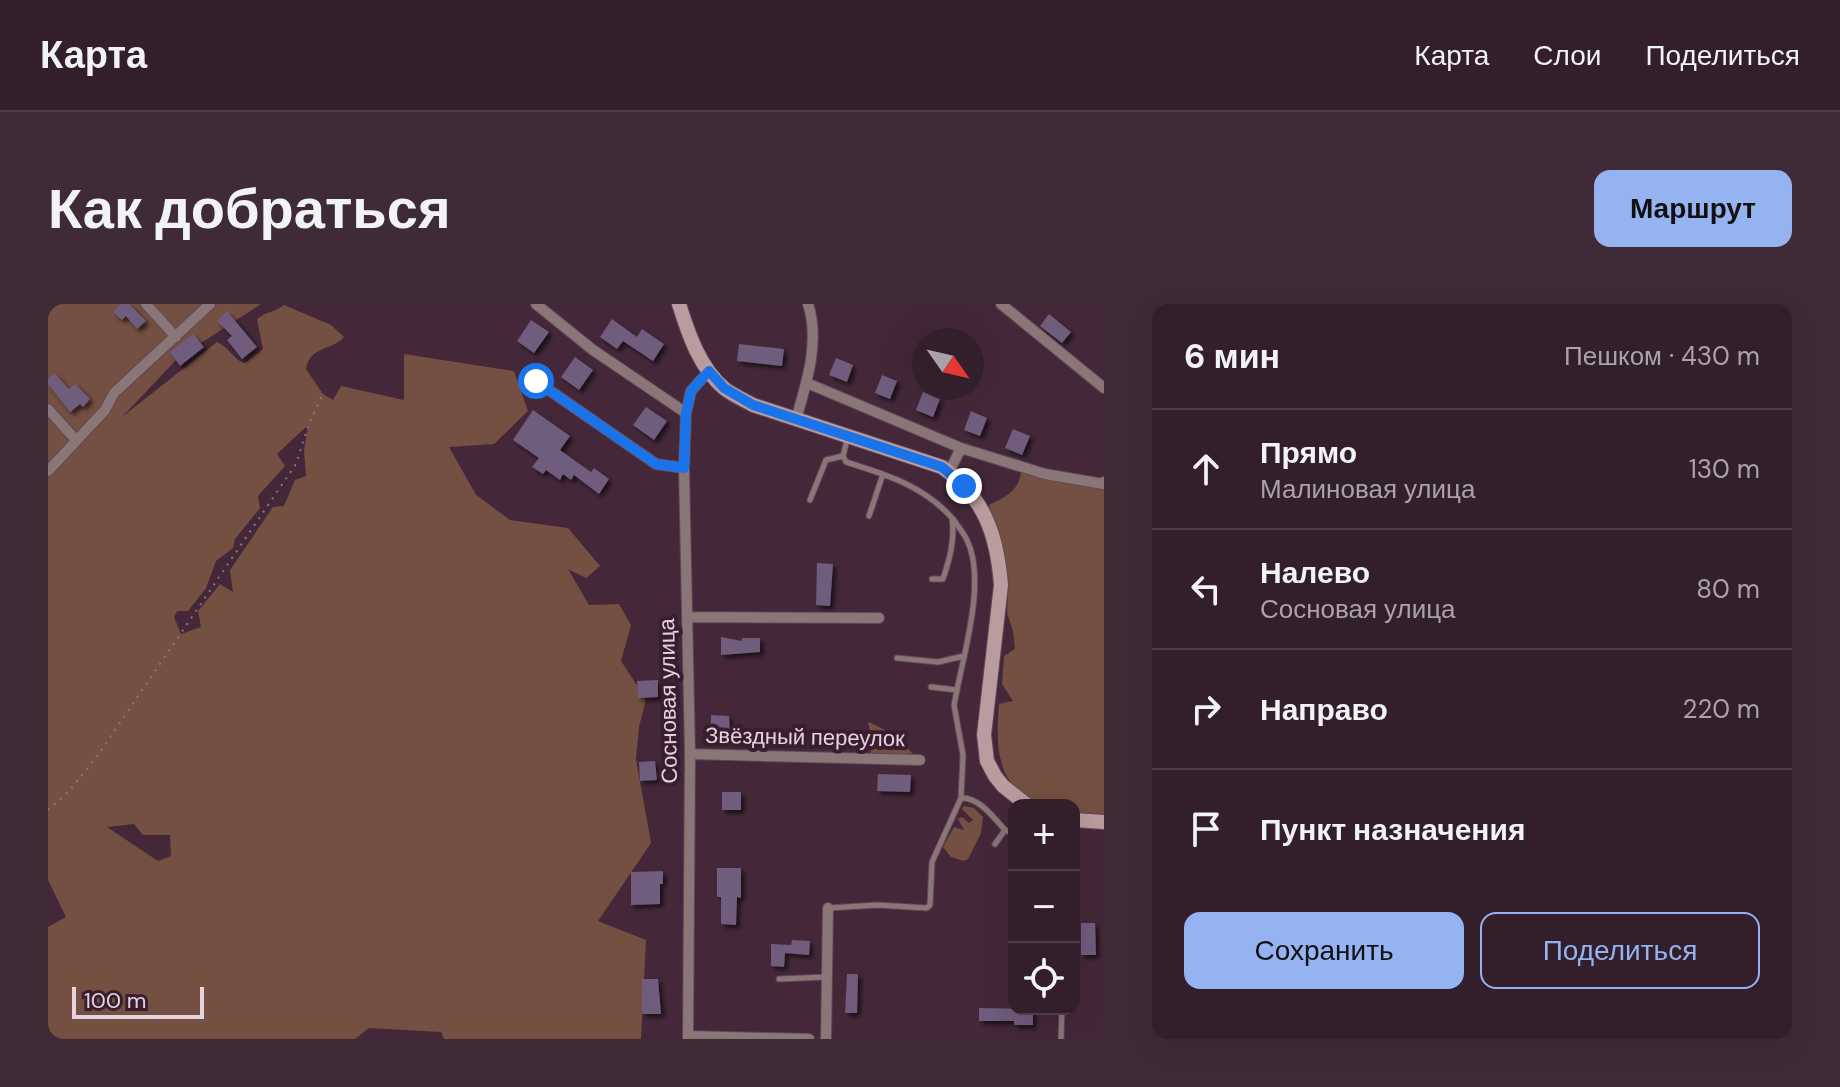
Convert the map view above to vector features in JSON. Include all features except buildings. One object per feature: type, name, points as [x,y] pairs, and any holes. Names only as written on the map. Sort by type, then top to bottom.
[{"type":"street","points":[[146,304],[176,337]]},
{"type":"street","points":[[48,471],[105,410],[114,393],[210,304]]},
{"type":"street","points":[[536,304],[593,350],[686,413]]},
{"type":"street","points":[[679,304],[687,330],[709,371],[724,388],[753,405],[942,467],[978,501],[992,531],[1001,585],[984,735],[987,761],[1003,786],[1019,799]]},
{"type":"street","points":[[796,419],[807,383],[814,325],[808,304]]},
{"type":"street","points":[[1001,304],[1104,388]]},
{"type":"street","name":"Сосновая улица","points":[[688,1038],[690,754],[684,468],[686,413],[691,391],[709,371]]},
{"type":"street","points":[[536,381],[656,464],[684,468]]},
{"type":"street","points":[[807,383],[961,448],[1045,474],[1104,482]]},
{"type":"street","points":[[48,409],[76,440]]},
{"type":"street","points":[[949,472],[961,448]]},
{"type":"street","points":[[687,617],[879,618]]},
{"type":"street","name":"Звёздный переулок","points":[[690,754],[920,760]]},
{"type":"street","points":[[1080,820],[1104,822]]},
{"type":"street","points":[[826,1039],[828,908]]},
{"type":"street","points":[[688,1038],[809,1039]]},
{"type":"lane","points":[[828,908],[877,905],[927,908],[930,905],[932,862],[961,798],[963,755],[954,705],[975,574],[967,540],[952,518],[925,494],[904,481],[846,462],[843,456],[849,436]]},
{"type":"lane","points":[[810,500],[826,460],[843,456]]},
{"type":"lane","points":[[869,516],[883,474]]},
{"type":"lane","points":[[932,579],[943,579],[949,562],[953,539],[952,518]]},
{"type":"lane","points":[[897,658],[938,662],[964,656]]},
{"type":"lane","points":[[931,687],[957,690]]},
{"type":"lane","points":[[961,798],[969,798],[979,804],[1008,831]]},
{"type":"lane","points":[[995,844],[1005,830]]},
{"type":"lane","points":[[779,979],[827,977]]},
{"type":"lane","points":[[1061,1039],[1062,1015]]},
{"type":"path","points":[[48,810],[69,791],[98,755],[296,464],[309,423],[323,394]]},
{"type":"shaded area","points":[[48,304],[261,304],[178,358],[122,417],[217,342],[245,363],[263,349],[257,319],[284,305],[331,325],[344,337],[316,352],[306,369],[323,394],[333,400],[341,386],[404,400],[404,354],[514,371],[528,411],[494,444],[449,447],[476,495],[510,520],[568,528],[600,566],[586,578],[568,569],[589,605],[619,604],[631,625],[621,661],[646,699],[636,759],[651,843],[598,921],[646,940],[641,1039],[444,1039],[441,1032],[369,1028],[355,1039],[48,1039],[48,927],[66,917],[48,880]],"holes":[[[308,425],[304,451],[306,476],[295,480],[284,506],[273,507],[230,570],[233,592],[220,584],[198,611],[201,627],[181,634],[174,617],[177,611],[188,611],[206,588],[216,561],[233,548],[235,539],[260,508],[258,496],[285,466],[277,454]],[[134,824],[143,835],[170,835],[171,856],[158,861],[107,827]]]},
{"type":"shaded area","points":[[1021,472],[1104,489],[1104,818],[1080,817],[1080,799],[1029,799],[1012,784],[1001,761],[999,704],[1013,701],[1002,684],[1004,656],[1015,649],[1007,613],[1008,589],[1000,542],[989,505],[1006,496],[1020,479]]},
{"type":"shaded area","points":[[868,722],[894,737],[916,758],[870,758],[872,741]]},
{"type":"shaded area","points":[[964,806],[974,808],[983,817],[981,833],[964,861],[951,857],[943,847],[954,827],[964,830],[958,819],[962,817],[969,823],[973,820],[962,809]]},
{"type":"route","points":[[536,381],[656,464],[684,468],[686,413],[691,391],[709,371],[724,388],[753,405],[942,467],[964,486]]}]
